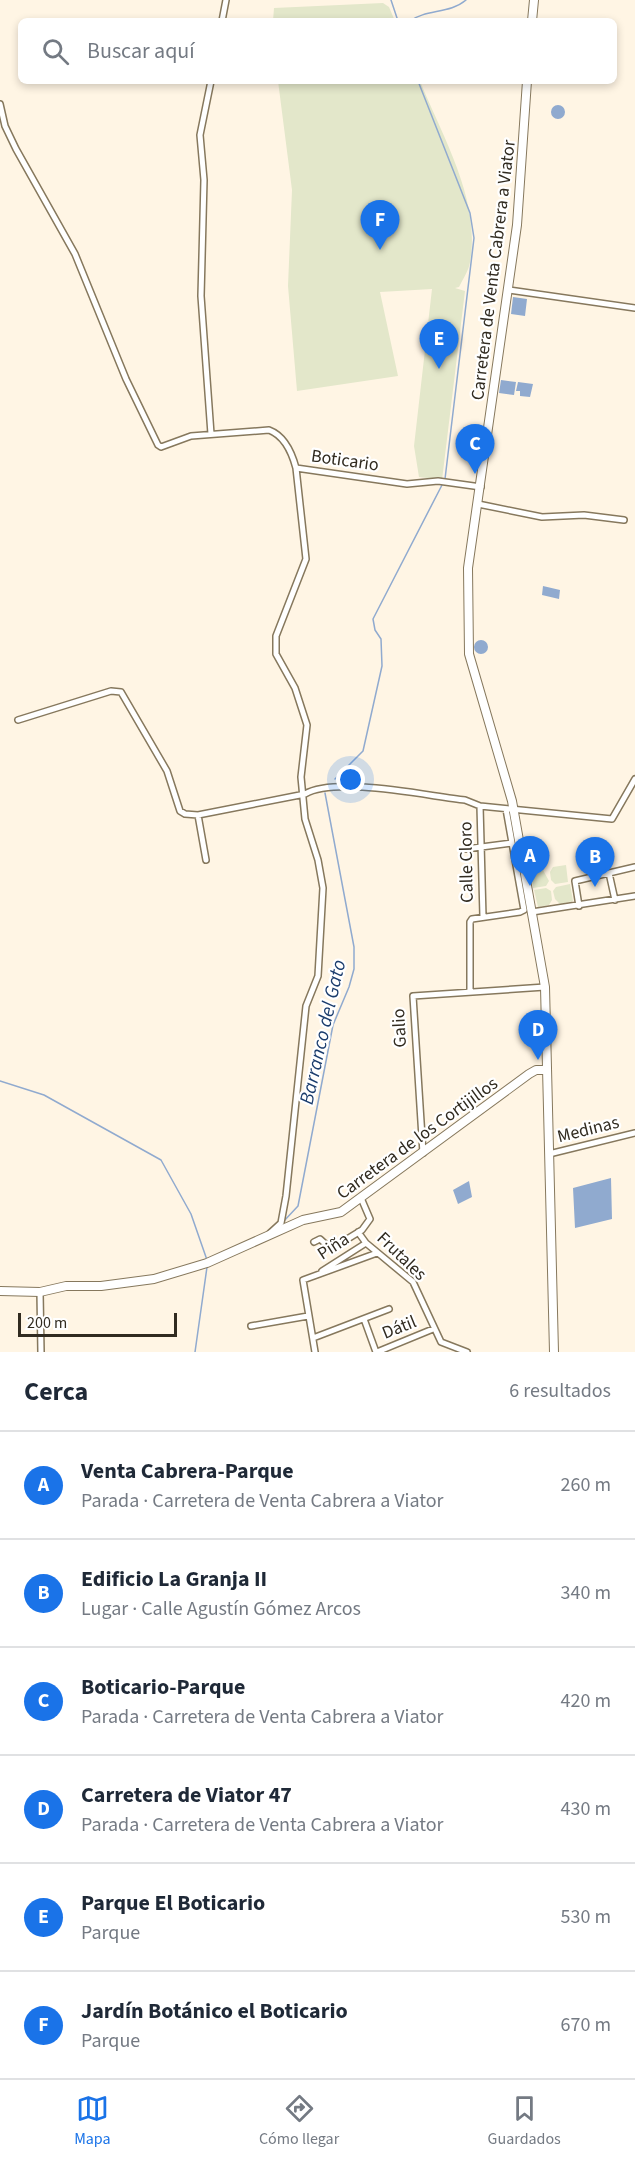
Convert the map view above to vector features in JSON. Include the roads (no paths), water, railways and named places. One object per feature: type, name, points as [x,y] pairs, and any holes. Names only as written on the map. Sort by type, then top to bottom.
[{"type":"street","points":[[223,18],[226,0]]},
{"type":"street","points":[[532,18],[534,0]]},
{"type":"street","points":[[209,84],[200,135],[204,180],[201,296],[211,434]]},
{"type":"street","name":"Carretera de Venta Cabrera a Viator","points":[[527,84],[522,178],[468,568],[470,654],[510,809],[545,987],[554,1352]]},
{"type":"street","name":"Boticario","points":[[0,104],[16,148],[75,254],[126,379],[158,445],[161,447],[182,438],[211,434],[273,431],[292,453],[296,468],[407,484],[438,482],[481,487]]},
{"type":"street","points":[[508,290],[635,308]]},
{"type":"street","points":[[267,1236],[283,1217],[306,1006],[318,976],[323,888],[318,860],[305,819],[301,777],[307,725],[295,688],[276,654],[276,636],[306,560],[296,468]]},
{"type":"street","points":[[478,504],[542,517],[584,516],[624,520]]},
{"type":"street","points":[[18,720],[111,691],[121,692],[167,771],[180,811],[198,815],[341,786],[465,800],[480,806],[612,819],[635,779]]},
{"type":"street","name":"Calle Cloro","points":[[480,806],[483,917]]},
{"type":"street","points":[[470,992],[470,922],[483,917],[524,910],[512,843],[510,809]]},
{"type":"street","points":[[198,815],[206,860]]},
{"type":"street","points":[[466,849],[512,843]]},
{"type":"street","points":[[579,906],[575,880],[635,867]]},
{"type":"street","points":[[609,873],[615,900]]},
{"type":"street","points":[[532,912],[635,896]]},
{"type":"street","name":"Galio","points":[[423,1153],[413,996],[545,987]]},
{"type":"street","name":"Carretera de los Cortijillos","points":[[0,1290],[40,1292],[66,1286],[154,1280],[207,1263],[303,1220],[341,1212],[529,1074],[547,1070]]},
{"type":"street","name":"Medinas","points":[[549,1154],[635,1132]]},
{"type":"street","points":[[314,1242],[320,1239],[331,1249],[358,1232],[370,1219],[361,1198]]},
{"type":"street","name":"Frutales","points":[[358,1232],[366,1243],[413,1282],[441,1342],[467,1352]]},
{"type":"street","name":"Piña","points":[[316,1275],[366,1243]]},
{"type":"street","points":[[315,1352],[303,1280],[377,1252]]},
{"type":"street","points":[[40,1292],[42,1352]]},
{"type":"street","points":[[313,1338],[389,1310]]},
{"type":"street","points":[[251,1326],[308,1316]]},
{"type":"street","points":[[364,1319],[377,1352]]},
{"type":"street","name":"Dátil","points":[[377,1352],[433,1329]]},
{"type":"water","points":[[558,105],[563,107],[565,112],[563,117],[558,119],[553,117],[551,112],[553,107]]},
{"type":"water","points":[[513,297],[527,299],[525,316],[511,314]]},
{"type":"water","points":[[501,380],[516,382],[514,395],[499,393]]},
{"type":"water","points":[[518,382],[533,384],[530,397],[520,396],[520,391],[516,391]]},
{"type":"water","points":[[543,586],[560,590],[559,599],[542,595]]},
{"type":"water","points":[[481,640],[486,642],[488,647],[486,652],[481,654],[476,652],[474,647],[476,642]]},
{"type":"water","points":[[611,1178],[612,1219],[575,1228],[573,1188]]},
{"type":"water","points":[[469,1181],[472,1197],[458,1204],[453,1190]]},
{"type":"waterway","points":[[391,0],[397,18]]},
{"type":"waterway","name":"Barranco del Gato","points":[[414,18],[453,8],[466,0]]},
{"type":"waterway","name":"Barranco del Gato","points":[[419,84],[470,213],[474,238],[445,479]]},
{"type":"waterway","name":"Barranco del Gato","points":[[335,779],[363,751],[382,666],[381,639],[375,630],[373,619],[442,485]]},
{"type":"waterway","name":"Barranco del Gato","points":[[283,1222],[298,1206],[333,1025],[354,969],[354,947],[325,793]]},
{"type":"waterway","points":[[0,1081],[44,1095],[161,1160],[191,1214],[207,1260]]},
{"type":"waterway","points":[[195,1352],[207,1267]]},
{"type":"place","name":"Jardín Botánico el Boticario","points":[[380,250]]},
{"type":"place","name":"Parque El Boticario","points":[[439,369]]},
{"type":"place","name":"Boticario-Parque","points":[[475,474]]},
{"type":"place","name":"Venta Cabrera-Parque","points":[[530,886]]},
{"type":"place","name":"Edificio La Granja II","points":[[595,887]]},
{"type":"place","name":"Carretera de Viator 47","points":[[538,1060]]}]
